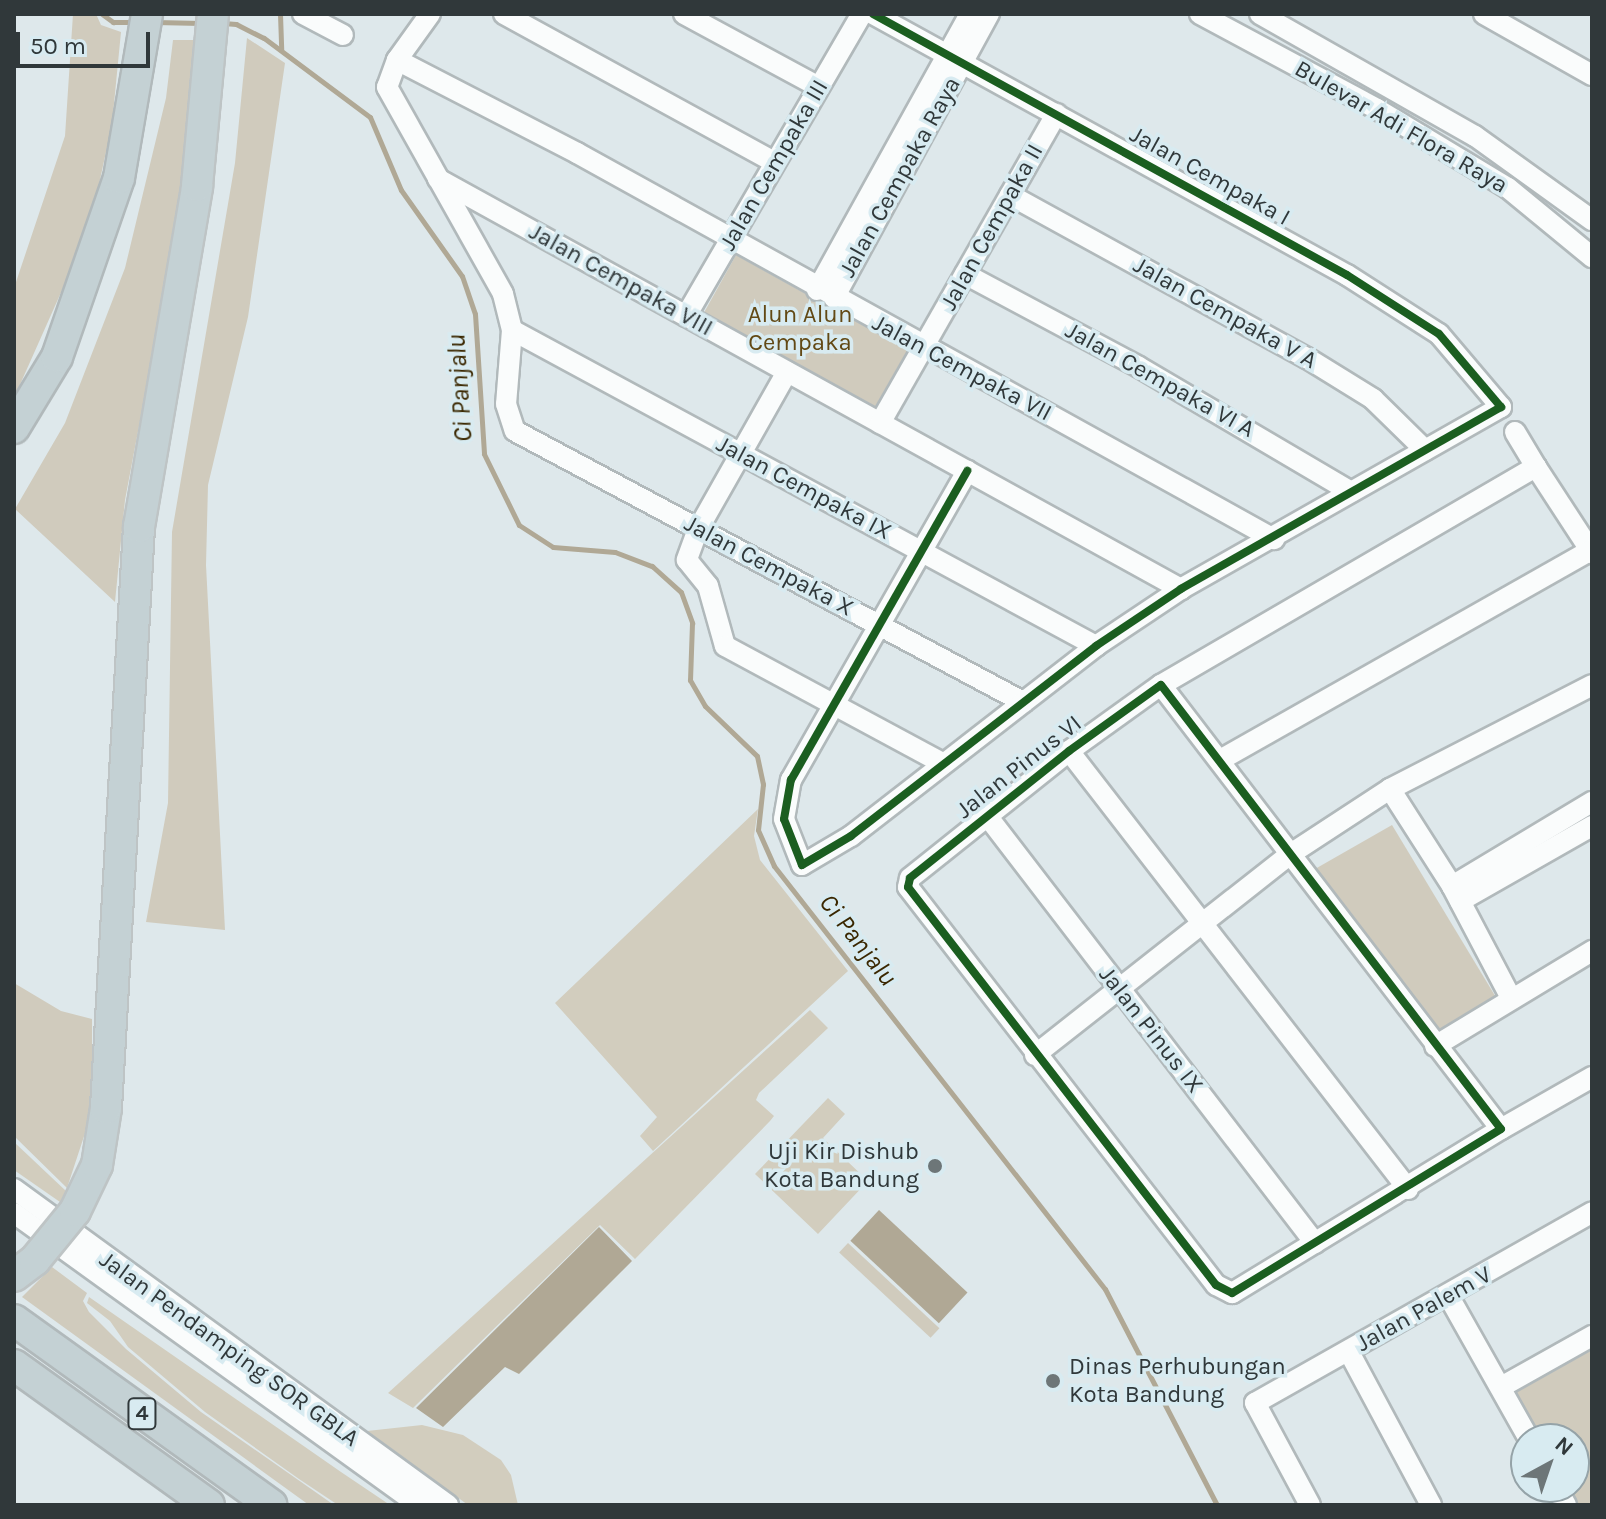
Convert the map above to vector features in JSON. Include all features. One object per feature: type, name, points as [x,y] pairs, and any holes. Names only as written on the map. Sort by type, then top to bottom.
[{"type":"highway","points":[[14,428],[57,357],[119,178],[147,14]]},
{"type":"highway","points":[[14,1276],[35,1260],[75,1211],[97,1165],[106,1108],[139,527],[197,186],[213,14]]},
{"type":"highway","name":"4","points":[[14,1320],[271,1505]]},
{"type":"highway","name":"4","points":[[14,1365],[209,1505]]},
{"type":"street","points":[[303,14],[343,35]]},
{"type":"street","points":[[430,14],[397,60],[387,87],[497,279],[512,330]]},
{"type":"street","points":[[504,14],[774,162]]},
{"type":"street","points":[[684,14],[819,87]]},
{"type":"street","name":"Jalan Cempaka III","points":[[686,316],[862,14]]},
{"type":"street","name":"Jalan Cempaka I","points":[[873,14],[1347,275],[1439,334],[1501,407],[1425,450]]},
{"type":"street","name":"Jalan Cempaka Raya","points":[[956,59],[970,14]]},
{"type":"street","name":"Jalan Cempaka Raya","points":[[826,294],[956,59],[989,14]]},
{"type":"street","name":"Bulevar Adi Flora Raya","points":[[1200,14],[1508,188],[1592,257]]},
{"type":"street","name":"Bulevar Adi Flora Raya","points":[[1260,14],[1475,136],[1592,220]]},
{"type":"street","points":[[1484,14],[1592,75]]},
{"type":"street","name":"Jalan Cempaka VII","points":[[397,60],[577,153],[729,241],[1274,539]]},
{"type":"street","name":"Jalan Cempaka II","points":[[880,423],[1056,114]]},
{"type":"street","points":[[1462,160],[1475,136]]},
{"type":"street","name":"Jalan Cempaka VIII","points":[[438,179],[1181,589]]},
{"type":"street","name":"Jalan Cempaka V A","points":[[1010,195],[1307,358],[1373,399],[1425,450]]},
{"type":"street","name":"Jalan Cempaka VI A","points":[[965,274],[1139,367],[1351,492]]},
{"type":"street","name":"Jalan Cempaka X","points":[[512,330],[506,404],[515,431],[1023,702]]},
{"type":"street","name":"Jalan Cempaka IX","points":[[512,330],[1096,646]]},
{"type":"street","points":[[787,372],[686,555],[708,586],[725,646],[942,763]]},
{"type":"street","points":[[1220,760],[1591,552],[1515,432]]},
{"type":"street","points":[[967,471],[791,780],[784,819],[798,860],[810,865],[1096,646],[1181,589],[1274,539],[1425,450]]},
{"type":"street","name":"Jalan Pinus VI","points":[[1035,1055],[908,887],[910,878],[1069,751],[1161,685],[1536,467]]},
{"type":"street","points":[[1161,685],[1501,1129]]},
{"type":"street","points":[[1592,685],[1390,789],[1289,855],[1035,1055],[1224,1291],[1232,1293],[1592,1077]]},
{"type":"street","points":[[1069,751],[1408,1189]]},
{"type":"street","points":[[1390,789],[1456,894],[1511,998]]},
{"type":"street","points":[[1456,894],[1592,802]]},
{"type":"street","name":"Jalan Pinus IX","points":[[988,817],[1315,1243]]},
{"type":"street","points":[[1456,894],[1592,826]]},
{"type":"street","points":[[1435,1046],[1592,951]]},
{"type":"street","name":"Jalan Pendamping SOR GBLA","points":[[14,1189],[448,1505]]},
{"type":"street","name":"Jalan Palem V","points":[[1310,1505],[1255,1403],[1449,1297],[1592,1212]]},
{"type":"street","name":"Jalan Pendamping SOR GBLA","points":[[14,1213],[419,1505]]},
{"type":"street","points":[[1449,1297],[1520,1423]]},
{"type":"street","points":[[1501,1387],[1592,1336]]},
{"type":"street","points":[[1349,1352],[1431,1505]]},
{"type":"green space","points":[[73,14],[96,14],[101,25],[121,32],[112,124],[98,189],[71,270],[14,398],[14,288],[65,136]]},
{"type":"green space","points":[[247,38],[285,63],[248,317],[208,485],[206,565],[225,930],[146,922],[168,803],[172,532],[235,163]]},
{"type":"green space","points":[[173,40],[200,40],[180,209],[125,500],[115,602],[15,509],[65,423],[125,268],[166,98]]},
{"type":"green space","name":"Alun Alun Cempaka","points":[[736,255],[912,352],[879,411],[704,314]]},
{"type":"green space","points":[[1392,825],[1500,1004],[1445,1037],[1315,869]]},
{"type":"green space","points":[[14,983],[61,1011],[92,1019],[92,1112],[67,1188],[14,1136]]},
{"type":"green space","points":[[848,1243],[939,1328],[931,1338],[839,1253]]},
{"type":"green space","points":[[52,1267],[87,1293],[83,1301],[89,1312],[126,1349],[201,1412],[334,1505],[309,1505],[22,1297]]},
{"type":"green space","points":[[1592,1343],[1592,1505],[1571,1503],[1590,1503],[1590,1423],[1526,1423],[1508,1390]]},
{"type":"shaded area","points":[[758,809],[754,836],[760,860],[848,971],[653,1151],[640,1136],[657,1117],[555,1003]]},
{"type":"shaded area","points":[[810,1010],[828,1028],[759,1093],[756,1100],[774,1116],[635,1259],[600,1225],[413,1408],[388,1393]]},
{"type":"shaded area","points":[[828,1098],[845,1114],[823,1138],[868,1181],[818,1234],[755,1174]]},
{"type":"shaded area","points":[[14,1142],[66,1191],[60,1202],[14,1170]]},
{"type":"shaded area","points":[[879,1210],[967,1293],[939,1323],[850,1241]]},
{"type":"shaded area","points":[[599,1227],[632,1261],[519,1374],[505,1367],[443,1427],[416,1408]]},
{"type":"shaded area","points":[[89,1297],[390,1505],[338,1505],[299,1479],[205,1412],[128,1347],[110,1321],[87,1303]]},
{"type":"shaded area","points":[[422,1425],[463,1435],[501,1460],[511,1475],[518,1505],[468,1505],[367,1431]]},
{"type":"waterway","name":"Ci Panjalu","points":[[102,14],[113,22],[137,22]]},
{"type":"waterway","points":[[280,14],[281,49]]},
{"type":"waterway","name":"Ci Panjalu","points":[[155,22],[201,23]]},
{"type":"waterway","name":"Ci Panjalu","points":[[223,23],[236,24],[264,38],[370,117],[401,190],[462,276],[475,314],[484,454],[519,525],[553,547],[615,552],[652,566],[681,592],[692,623],[690,680],[705,706],[757,756],[763,784],[758,830],[774,866],[1105,1289],[1217,1505]]},
{"type":"cycle path","points":[[873,14],[1347,275],[1439,334],[1501,407],[1181,589],[1096,646],[851,836],[802,865],[784,819],[791,780],[967,471]]},
{"type":"cycle path","points":[[1161,685],[1501,1129],[1232,1293],[1216,1285],[908,887],[910,878],[1069,751],[1161,685]]},
{"type":"place","name":"Uji Kir Dishub Kota Bandung","points":[[935,1166]]},
{"type":"place","name":"Dinas Perhubungan Kota Bandung","points":[[1053,1381]]}]
